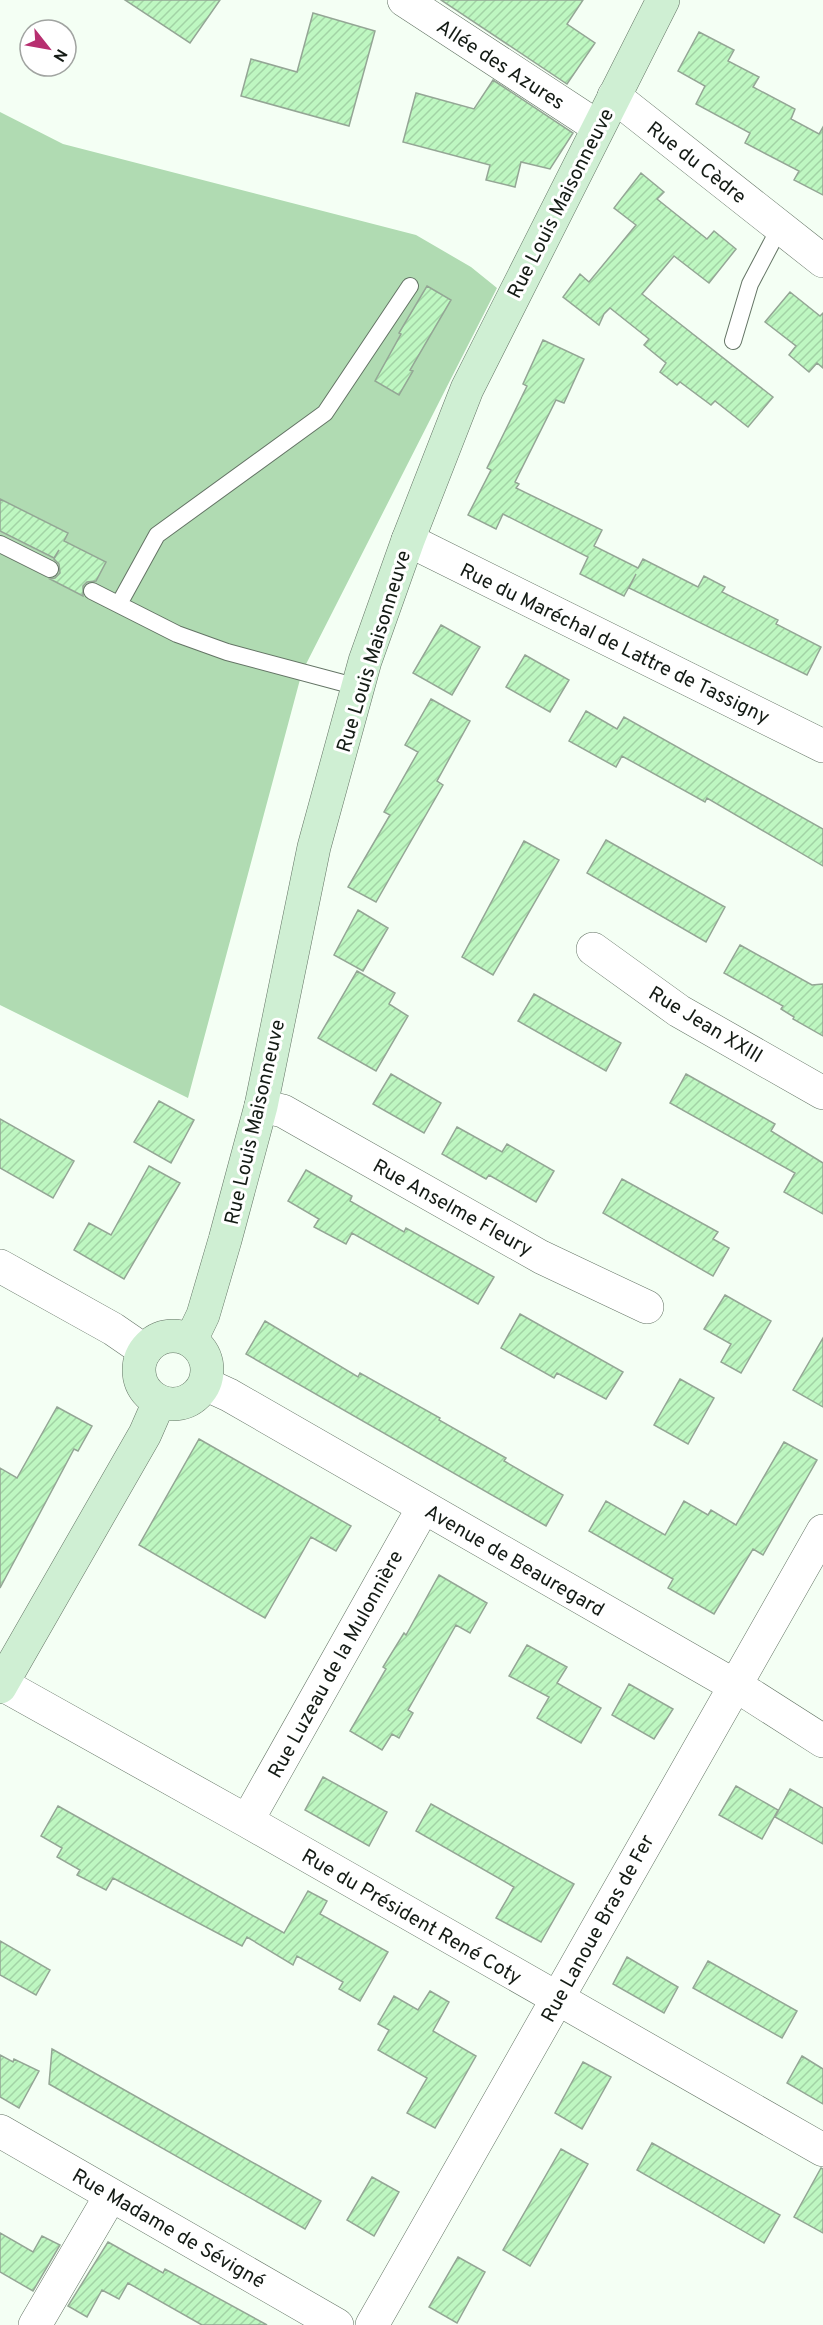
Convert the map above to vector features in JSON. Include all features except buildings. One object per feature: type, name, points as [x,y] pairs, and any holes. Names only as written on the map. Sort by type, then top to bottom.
[{"type":"street","name":"Allée des Azures","points":[[404,0],[598,127]]},
{"type":"street","name":"Rue Louis Maisonneuve","points":[[191,1340],[203,1315],[261,1106],[315,847],[358,687],[408,540],[467,389],[663,0]]},
{"type":"street","name":"Rue du Cèdre","points":[[614,96],[823,261]]},
{"type":"street","name":"Rue du Maréchal de Lattre de Tassigny","points":[[408,540],[823,746]]},
{"type":"street","name":"Rue Jean XXIII","points":[[593,950],[679,1011],[823,1093]]},
{"type":"street","name":"Rue Anselme Fleury","points":[[261,1106],[283,1111],[541,1257],[647,1307]]},
{"type":"street","points":[[0,1266],[113,1329],[145,1351]]},
{"type":"street","points":[[171,1336],[191,1340],[198,1346],[207,1364],[205,1384],[199,1393],[180,1404],[170,1405],[159,1402],[144,1389],[140,1380],[140,1359],[152,1343],[161,1338],[171,1336]]},
{"type":"street","name":"Avenue de Beauregard","points":[[205,1384],[230,1395],[734,1685],[823,1741]]},
{"type":"street","points":[[1,1685],[145,1434],[159,1402]]},
{"type":"street","name":"Rue Luzeau de la Mulonnière","points":[[247,1821],[423,1508]]},
{"type":"street","name":"Rue Lanoue Bras de Fer","points":[[372,2325],[823,1531]]},
{"type":"street","name":"Rue du Président René Coty","points":[[1,1685],[247,1821],[823,2150]]},
{"type":"street","name":"Rue Madame de Sévigné","points":[[0,2131],[337,2325]]},
{"type":"street","points":[[35,2325],[111,2195]]},
{"type":"lane","points":[[733,341],[750,284],[780,227]]},
{"type":"lane","points":[[119,604],[157,535],[325,413],[410,286]]},
{"type":"lane","points":[[0,544],[50,569]]},
{"type":"lane","points":[[92,591],[177,634],[227,652],[358,687]]},
{"type":"green space","points":[[0,112],[63,144],[416,235],[471,267],[497,288],[302,672],[188,1098],[0,1005]]}]
